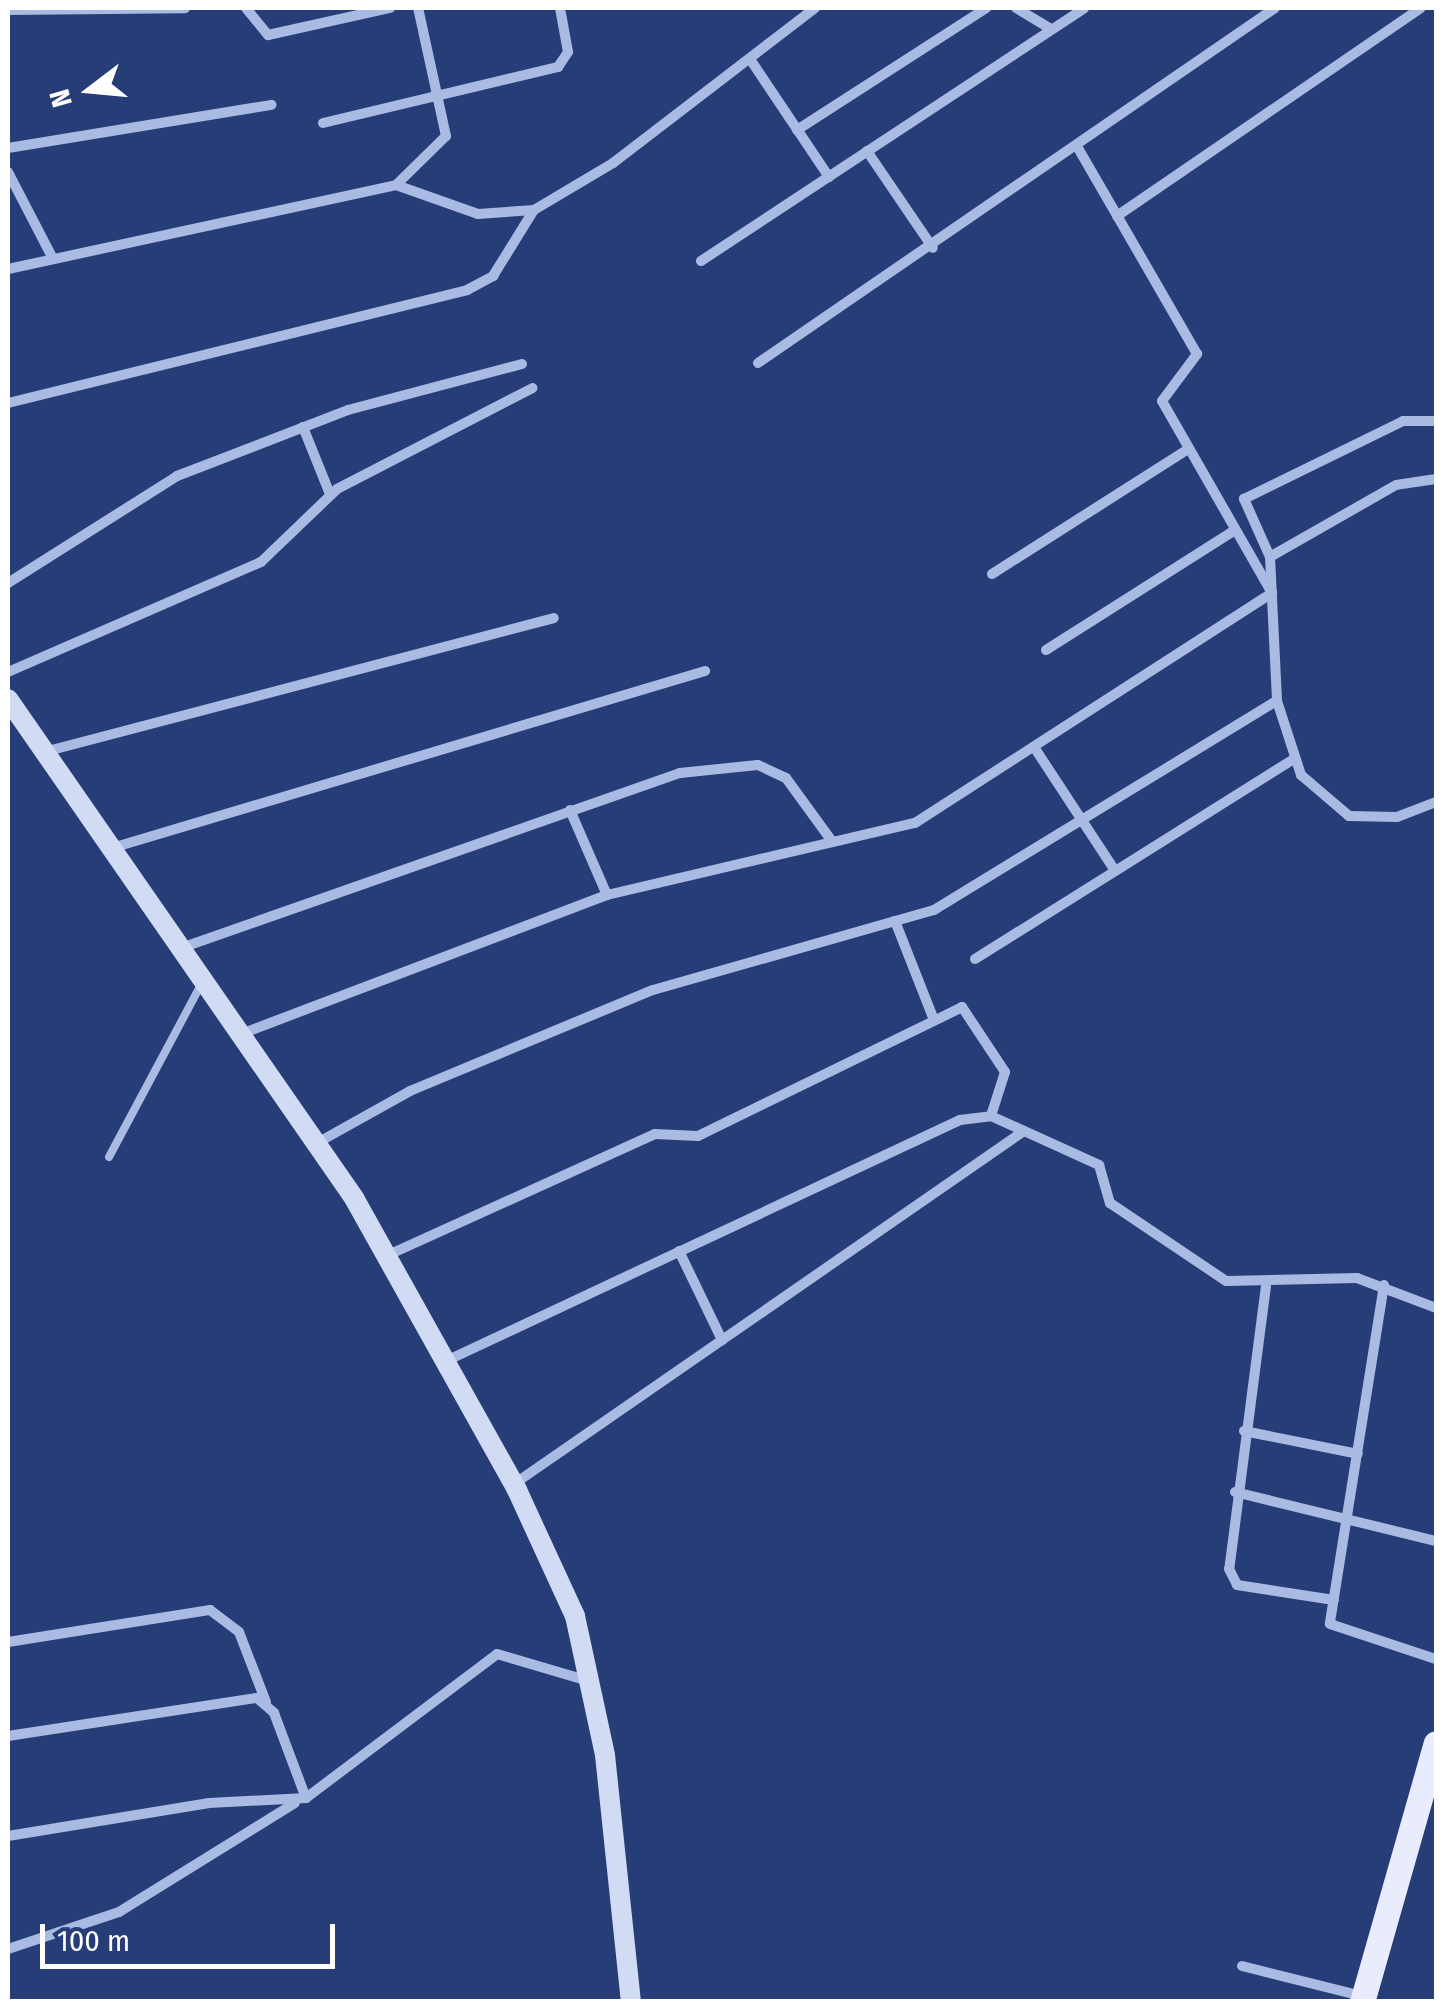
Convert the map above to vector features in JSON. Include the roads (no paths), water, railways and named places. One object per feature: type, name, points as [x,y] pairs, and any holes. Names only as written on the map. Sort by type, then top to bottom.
[{"type":"main road","points":[[8,699],[316,1144],[386,1256],[514,1484],[576,1616],[589,1681],[633,2001]]},
{"type":"main road","points":[[1362,1999],[1436,1743]]},
{"type":"street","points":[[8,10],[185,8]]},
{"type":"street","points":[[246,8],[268,36],[390,8]]},
{"type":"street","points":[[396,185],[446,136],[418,8]]},
{"type":"street","points":[[324,123],[558,67],[568,52],[560,8]]},
{"type":"street","points":[[8,403],[467,290],[493,276],[534,210],[750,59],[815,8]]},
{"type":"street","points":[[797,130],[986,8]]},
{"type":"street","points":[[1016,8],[1051,30]]},
{"type":"street","points":[[701,261],[1084,8]]},
{"type":"street","points":[[758,362],[932,248],[1276,8]]},
{"type":"street","points":[[1117,216],[1421,8]]},
{"type":"street","points":[[750,59],[829,177]]},
{"type":"street","points":[[8,148],[272,105]]},
{"type":"street","points":[[1078,148],[1197,354],[1162,394],[1188,449],[1272,593]]},
{"type":"street","points":[[867,152],[932,248]]},
{"type":"street","points":[[8,172],[52,257]]},
{"type":"street","points":[[8,269],[396,185],[478,214],[534,210]]},
{"type":"street","points":[[8,583],[160,484],[303,427],[522,364]]},
{"type":"street","points":[[8,672],[260,562],[330,494],[533,388]]},
{"type":"street","points":[[1436,421],[1403,421],[1244,499],[1270,556],[1277,701],[1301,775],[1349,816],[1397,816],[1436,802]]},
{"type":"street","points":[[303,427],[330,494]]},
{"type":"street","points":[[992,574],[1188,449]]},
{"type":"street","points":[[1270,556],[1396,486],[1436,478]]},
{"type":"street","points":[[1046,650],[1235,530]]},
{"type":"street","points":[[240,1034],[607,895],[915,822],[1272,593]]},
{"type":"street","points":[[44,752],[554,618]]},
{"type":"street","points":[[111,849],[705,671]]},
{"type":"street","points":[[316,1144],[410,1091],[653,990],[895,921],[986,886],[1277,701]]},
{"type":"street","points":[[1034,747],[1115,871]]},
{"type":"street","points":[[974,959],[1295,758]]},
{"type":"street","points":[[180,948],[680,773],[758,765],[786,778],[831,840]]},
{"type":"street","points":[[570,810],[607,895]]},
{"type":"street","points":[[895,921],[934,1020]]},
{"type":"street","points":[[386,1256],[655,1134],[698,1136],[962,1006],[1005,1072],[990,1116]]},
{"type":"street","points":[[445,1361],[960,1120],[990,1116],[1099,1165],[1110,1203],[1226,1281],[1266,1286],[1357,1278],[1384,1285],[1436,1308]]},
{"type":"street","points":[[514,1484],[1024,1131]]},
{"type":"street","points":[[679,1251],[722,1340]]},
{"type":"street","points":[[1384,1285],[1330,1624],[1436,1659]]},
{"type":"street","points":[[1266,1286],[1235,1492],[1229,1569],[1237,1585],[1334,1600]]},
{"type":"street","points":[[1244,1430],[1358,1454]]},
{"type":"street","points":[[1235,1492],[1436,1541]]},
{"type":"street","points":[[8,1642],[210,1610],[238,1632],[302,1800]]},
{"type":"street","points":[[8,1949],[119,1912],[302,1800],[497,1654],[589,1681]]},
{"type":"street","points":[[8,1736],[242,1698],[266,1703]]},
{"type":"street","points":[[8,1836],[209,1803],[302,1800]]},
{"type":"street","points":[[1242,1966],[1362,1999]]},
{"type":"lane","points":[[109,1157],[202,984]]}]
